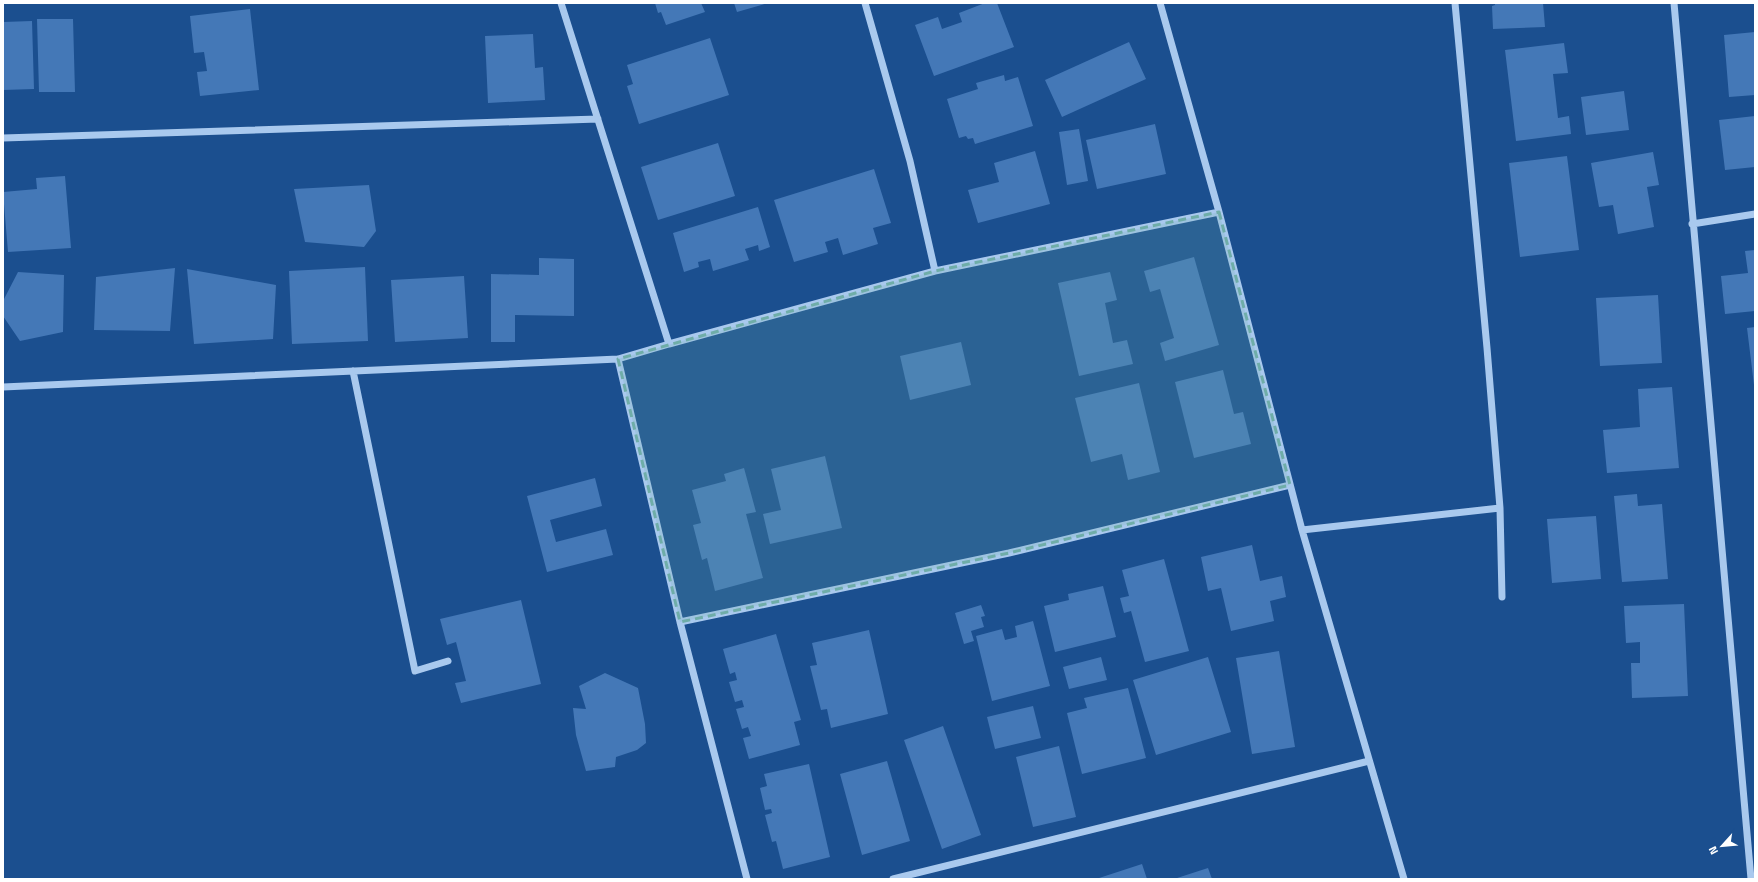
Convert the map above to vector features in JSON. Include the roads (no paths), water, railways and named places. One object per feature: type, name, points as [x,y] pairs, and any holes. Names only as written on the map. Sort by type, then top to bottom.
[{"type":"street","points":[[561,3],[669,344]]},
{"type":"street","points":[[865,3],[910,161],[935,271]]},
{"type":"street","points":[[1160,3],[1219,212],[1302,530],[1404,879]]},
{"type":"street","points":[[1455,3],[1488,348],[1500,508],[1502,597]]},
{"type":"street","points":[[1674,3],[1692,224],[1751,879]]},
{"type":"street","points":[[3,138],[598,119]]},
{"type":"street","points":[[3,387],[618,359],[935,271],[1219,212]]},
{"type":"street","points":[[1692,224],[1755,214]]},
{"type":"street","points":[[618,359],[680,622],[747,879]]},
{"type":"street","points":[[353,371],[416,671],[448,661]]},
{"type":"street","points":[[680,622],[1009,553],[1290,485]]},
{"type":"street","points":[[1302,530],[1500,508]]},
{"type":"street","points":[[893,879],[1368,760]]}]
